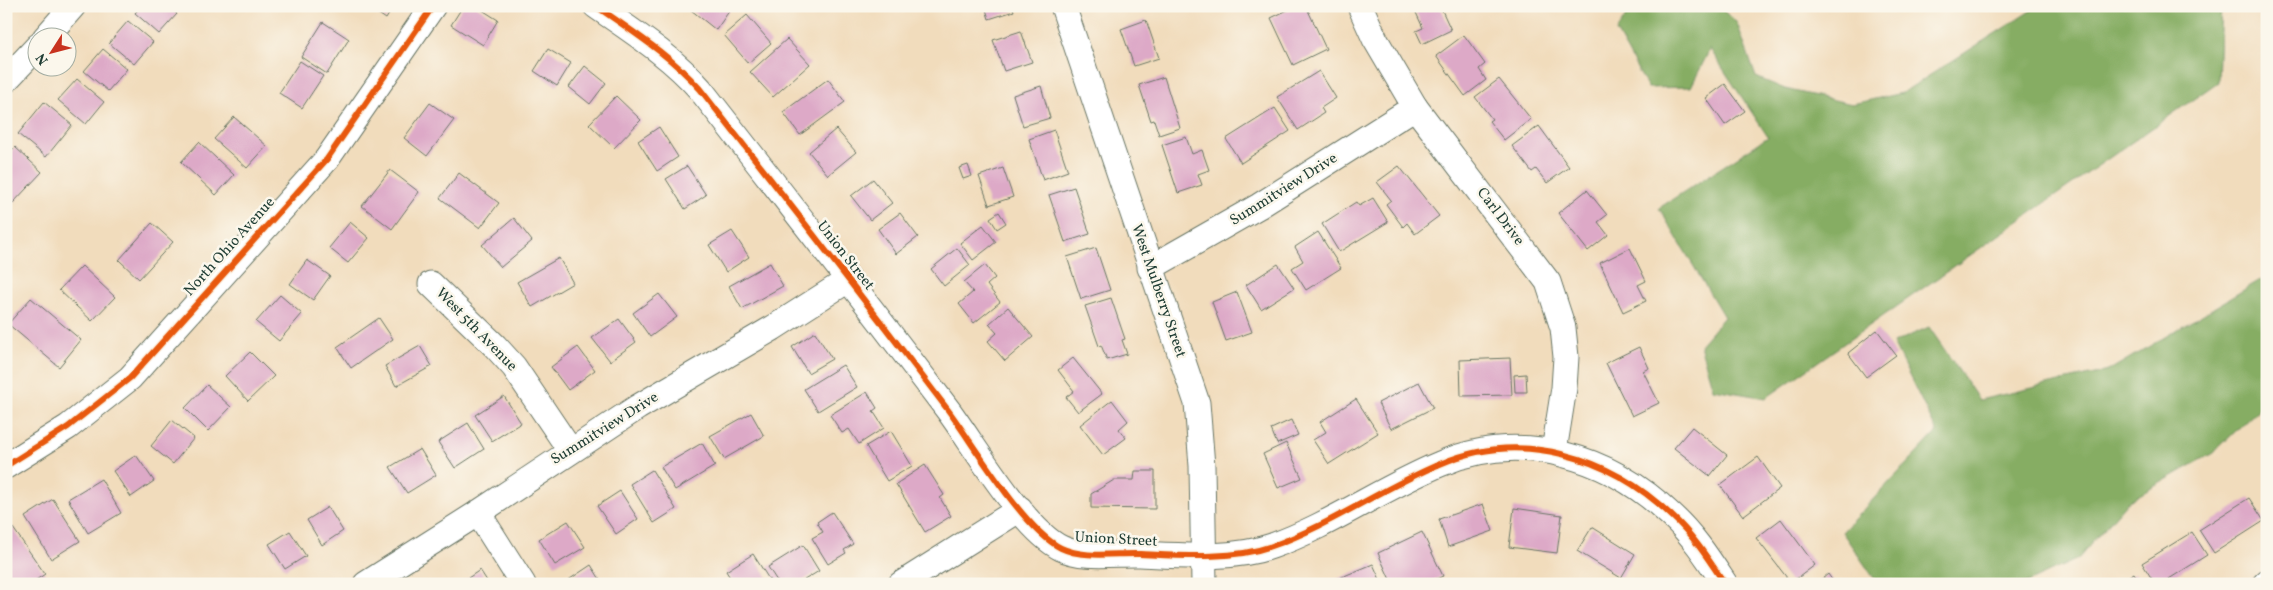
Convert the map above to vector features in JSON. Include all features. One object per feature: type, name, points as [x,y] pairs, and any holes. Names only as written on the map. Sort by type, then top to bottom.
[{"type":"street","points":[[54,28],[73,6]]},
{"type":"street","name":"North Ohio Avenue","points":[[6,466],[68,426],[130,378],[327,159],[433,6]]},
{"type":"street","name":"Union Street","points":[[596,6],[680,66],[700,89],[949,412],[1020,509],[1036,529],[1064,550],[1081,553],[1204,556],[1270,547],[1328,522],[1440,463],[1502,448],[1534,448],[1554,451],[1595,463],[1637,487],[1672,516],[1693,540],[1725,584]]},
{"type":"street","name":"West Mulberry Street","points":[[1063,6],[1197,403],[1202,466],[1204,584]]},
{"type":"street","name":"Carl Drive","points":[[1360,6],[1375,39],[1414,107],[1548,282],[1563,328],[1566,357],[1564,388],[1554,451]]},
{"type":"street","points":[[6,80],[28,57]]},
{"type":"street","name":"Summitview Drive","points":[[1150,268],[1259,206],[1414,107]]},
{"type":"street","name":"Summitview Drive","points":[[366,584],[478,513],[570,450],[638,407],[773,328],[848,280]]},
{"type":"street","name":"West 5th Avenue","points":[[431,284],[496,346],[514,367],[570,450]]},
{"type":"street","points":[[901,584],[1020,509]]},
{"type":"street","points":[[478,513],[523,584]]},
{"type":"green space","points":[[1633,6],[1718,6],[1737,23],[1756,77],[1785,89],[1852,104],[1902,93],[2038,6],[2221,6],[2218,82],[1766,398],[1713,389],[1700,345],[1724,317],[1659,208],[1768,137],[1710,49],[1691,87],[1648,88],[1616,31]]},
{"type":"green space","points":[[2267,276],[2267,401],[2213,453],[2127,502],[2078,559],[2023,584],[1878,584],[1842,532],[1937,432],[1893,343],[1929,327],[1979,400],[2108,371]]},
{"type":"building","points":[[141,6],[168,6],[177,14],[159,34],[135,13]]},
{"type":"building","points":[[367,6],[394,6],[386,19]]},
{"type":"building","points":[[463,6],[476,6],[498,20],[483,45],[451,25]]},
{"type":"building","points":[[686,6],[730,6],[732,7],[716,30]]},
{"type":"building","points":[[985,6],[1012,6],[1014,11],[989,19]]},
{"type":"building","points":[[1296,6],[1306,6],[1326,49],[1293,65],[1271,18]]},
{"type":"building","points":[[1413,6],[1440,6],[1451,30],[1422,44],[1416,31],[1423,28]]},
{"type":"building","points":[[747,15],[771,43],[748,63],[724,35]]},
{"type":"building","points":[[1146,20],[1159,58],[1134,66],[1121,29]]},
{"type":"building","points":[[128,21],[153,42],[134,64],[109,43]]},
{"type":"building","points":[[323,22],[349,39],[327,74],[301,57]]},
{"type":"building","points":[[1021,31],[1032,62],[1004,71],[993,40]]},
{"type":"building","points":[[1464,35],[1485,64],[1479,69],[1486,80],[1465,96],[1436,56]]},
{"type":"building","points":[[787,39],[810,64],[773,97],[750,72]]},
{"type":"building","points":[[103,49],[127,69],[108,91],[84,71]]},
{"type":"building","points":[[548,49],[571,63],[557,86],[534,71]]},
{"type":"building","points":[[300,61],[323,76],[302,108],[279,93]]},
{"type":"building","points":[[585,66],[606,83],[590,104],[569,87]]},
{"type":"building","points":[[1319,71],[1336,98],[1321,108],[1324,113],[1298,130],[1277,97]]},
{"type":"building","points":[[1164,77],[1180,128],[1159,135],[1154,120],[1151,121],[1139,85]]},
{"type":"building","points":[[77,79],[104,102],[86,124],[58,100]]},
{"type":"building","points":[[828,79],[845,102],[800,135],[783,112]]},
{"type":"building","points":[[1499,79],[1531,119],[1504,140],[1489,121],[1492,119],[1475,97]]},
{"type":"building","points":[[1725,84],[1745,111],[1725,125],[1706,98]]},
{"type":"building","points":[[1041,86],[1050,118],[1023,126],[1013,95]]},
{"type":"building","points":[[616,96],[641,120],[614,148],[589,124]]},
{"type":"building","points":[[44,102],[72,125],[46,157],[18,134]]},
{"type":"building","points":[[430,103],[454,120],[427,156],[404,138]]},
{"type":"building","points":[[1275,108],[1290,131],[1241,163],[1226,139]]},
{"type":"building","points":[[234,117],[267,146],[247,168],[214,139]]},
{"type":"building","points":[[1539,126],[1569,167],[1547,183],[1536,169],[1532,172],[1512,146]]},
{"type":"building","points":[[659,127],[678,157],[657,171],[638,141]]},
{"type":"building","points":[[836,129],[856,152],[828,175],[809,152]]},
{"type":"building","points":[[1054,130],[1068,171],[1043,180],[1029,139]]},
{"type":"building","points":[[1186,137],[1192,154],[1202,150],[1209,170],[1198,174],[1202,185],[1178,193],[1162,145]]},
{"type":"building","points":[[199,142],[234,175],[216,195],[181,162]]},
{"type":"building","points":[[15,147],[42,172],[13,203],[6,196],[6,156]]},
{"type":"building","points":[[968,165],[972,176],[963,179],[959,168]]},
{"type":"building","points":[[687,166],[706,195],[685,209],[666,179]]},
{"type":"building","points":[[1399,166],[1439,216],[1415,234],[1407,223],[1403,227],[1386,204],[1391,200],[1377,182]]},
{"type":"building","points":[[1003,168],[1013,197],[989,205],[979,176]]},
{"type":"building","points":[[390,170],[419,192],[392,229],[362,206]]},
{"type":"building","points":[[459,173],[499,203],[480,228],[440,198]]},
{"type":"building","points":[[873,179],[892,203],[870,220],[851,196]]},
{"type":"building","points":[[1074,187],[1090,234],[1065,242],[1049,195]]},
{"type":"building","points":[[1587,190],[1607,215],[1598,222],[1608,235],[1588,251],[1558,213]]},
{"type":"building","points":[[1373,198],[1388,222],[1339,252],[1322,224],[1356,202],[1359,206]]},
{"type":"building","points":[[999,212],[1006,223],[997,229],[990,218]]},
{"type":"building","points":[[900,213],[918,237],[896,254],[878,229]]},
{"type":"building","points":[[514,218],[532,241],[501,267],[482,245]]},
{"type":"building","points":[[350,222],[369,238],[348,263],[329,248]]},
{"type":"building","points":[[152,223],[173,242],[139,279],[119,260]]},
{"type":"building","points":[[983,225],[996,242],[973,260],[960,243]]},
{"type":"building","points":[[732,231],[749,257],[726,272],[709,245]]},
{"type":"building","points":[[1318,232],[1341,268],[1306,290],[1292,268],[1303,261],[1295,247]]},
{"type":"building","points":[[957,248],[970,265],[944,286],[931,269]]},
{"type":"building","points":[[1096,248],[1110,290],[1081,299],[1067,257]]},
{"type":"building","points":[[1630,248],[1646,281],[1638,285],[1646,301],[1623,312],[1600,263]]},
{"type":"building","points":[[559,258],[573,283],[532,307],[517,282]]},
{"type":"building","points":[[307,260],[330,276],[313,300],[290,284]]},
{"type":"building","points":[[770,263],[783,286],[742,309],[729,286]]},
{"type":"building","points":[[1278,264],[1294,288],[1261,309],[1246,285]]},
{"type":"building","points":[[985,265],[995,278],[987,285],[1000,302],[974,323],[959,304],[973,292],[964,282]]},
{"type":"building","points":[[82,266],[115,297],[92,321],[59,290]]},
{"type":"building","points":[[1237,292],[1252,332],[1226,341],[1212,302]]},
{"type":"building","points":[[659,294],[677,317],[650,337],[633,313]]},
{"type":"building","points":[[280,295],[302,314],[279,341],[256,322]]},
{"type":"building","points":[[31,298],[81,340],[59,367],[8,324]]},
{"type":"building","points":[[1111,298],[1125,339],[1122,340],[1127,354],[1107,360],[1101,345],[1099,346],[1085,306]]},
{"type":"building","points":[[1008,307],[1033,337],[1005,361],[988,341],[997,333],[989,324]]},
{"type":"building","points":[[379,318],[393,339],[351,368],[337,347]]},
{"type":"building","points":[[619,319],[636,342],[610,361],[592,338]]},
{"type":"building","points":[[1877,330],[1896,355],[1866,377],[1848,353]]},
{"type":"building","points":[[815,332],[832,359],[808,373],[792,347]]},
{"type":"building","points":[[420,346],[432,366],[396,386],[385,366]]},
{"type":"building","points":[[578,347],[595,370],[568,390],[551,367]]},
{"type":"building","points":[[1639,347],[1649,368],[1643,371],[1659,403],[1632,416],[1606,363]]},
{"type":"building","points":[[250,352],[274,376],[248,401],[225,376]]},
{"type":"building","points":[[1073,358],[1102,394],[1078,412],[1066,397],[1074,391],[1058,370]]},
{"type":"building","points":[[1510,358],[1512,395],[1461,396],[1460,360]]},
{"type":"building","points":[[843,365],[857,387],[818,411],[804,389]]},
{"type":"building","points":[[1526,374],[1527,392],[1515,392],[1514,375]]},
{"type":"building","points":[[1419,382],[1433,408],[1391,429],[1378,403]]},
{"type":"building","points":[[207,385],[231,407],[208,431],[185,408]]},
{"type":"building","points":[[867,392],[877,408],[873,411],[884,428],[859,444],[849,429],[842,433],[830,415]]},
{"type":"building","points":[[504,396],[521,423],[492,441],[475,415]]},
{"type":"building","points":[[1356,399],[1378,433],[1329,464],[1313,440],[1326,432],[1320,422]]},
{"type":"building","points":[[1112,400],[1128,421],[1119,429],[1126,438],[1103,455],[1080,425]]},
{"type":"building","points":[[751,413],[764,436],[724,459],[710,436]]},
{"type":"building","points":[[172,420],[194,438],[173,464],[151,446]]},
{"type":"building","points":[[1291,420],[1298,435],[1277,444],[1271,429]]},
{"type":"building","points":[[468,423],[484,449],[455,468],[438,442]]},
{"type":"building","points":[[1692,427],[1727,455],[1710,476],[1674,448]]},
{"type":"building","points":[[891,431],[912,466],[887,481],[866,446]]},
{"type":"building","points":[[702,443],[715,466],[675,490],[661,467]]},
{"type":"building","points":[[1286,443],[1302,478],[1278,488],[1263,454]]},
{"type":"building","points":[[420,449],[436,475],[407,493],[390,467]]},
{"type":"building","points":[[136,455],[154,481],[131,497],[113,471]]},
{"type":"building","points":[[1758,457],[1780,488],[1743,516],[1720,485]]},
{"type":"building","points":[[925,465],[944,495],[940,498],[951,516],[925,532],[896,484]]},
{"type":"building","points":[[652,470],[676,509],[654,523],[630,484]]},
{"type":"building","points":[[1135,471],[1155,471],[1155,509],[1091,508],[1091,494],[1114,480],[1134,480]]},
{"type":"building","points":[[101,479],[121,513],[88,533],[68,499]]},
{"type":"building","points":[[620,491],[638,519],[616,534],[597,506]]},
{"type":"building","points":[[2249,498],[2264,521],[2214,553],[2199,530]]},
{"type":"building","points":[[53,499],[80,541],[51,559],[25,517]]},
{"type":"building","points":[[1483,504],[1493,531],[1448,547],[1439,519]]},
{"type":"building","points":[[328,507],[343,531],[322,545],[307,520]]},
{"type":"building","points":[[1514,508],[1562,515],[1557,553],[1509,547]]},
{"type":"building","points":[[832,512],[853,544],[844,550],[846,553],[828,564],[812,538],[823,532],[817,522]]},
{"type":"building","points":[[1781,519],[1815,565],[1791,583],[1756,538]]},
{"type":"building","points":[[568,521],[585,547],[555,565],[539,539]]},
{"type":"building","points":[[1592,527],[1635,554],[1621,578],[1577,551]]},
{"type":"building","points":[[13,528],[45,574],[30,584],[6,584],[6,532]]},
{"type":"building","points":[[290,531],[306,556],[285,569],[269,544]]},
{"type":"building","points":[[1422,532],[1443,576],[1426,584],[1392,584],[1378,553]]},
{"type":"building","points":[[2192,532],[2207,555],[2161,584],[2155,584],[2142,563]]},
{"type":"building","points":[[803,545],[819,571],[801,582],[802,584],[779,584],[768,567]]},
{"type":"building","points":[[753,554],[772,584],[734,584],[726,571]]},
{"type":"building","points":[[1373,564],[1382,584],[1339,584],[1337,579]]},
{"type":"building","points":[[591,565],[603,584],[569,584],[567,581]]},
{"type":"building","points":[[480,570],[489,584],[459,584]]},
{"type":"building","points":[[2134,573],[2141,584],[2117,584]]},
{"type":"building","points":[[1828,574],[1835,584],[1816,584]]},
{"type":"cycle path","points":[[6,466],[68,427],[130,378],[327,159],[433,6]]},
{"type":"cycle path","points":[[596,6],[664,55],[700,89],[948,410],[1016,506],[1031,524],[1061,548],[1080,553],[1100,555],[1190,556],[1224,555],[1257,550],[1272,546],[1315,528],[1440,464],[1471,454],[1502,449],[1533,449],[1563,454],[1593,464],[1621,478],[1648,495],[1687,531],[1725,584]]}]
